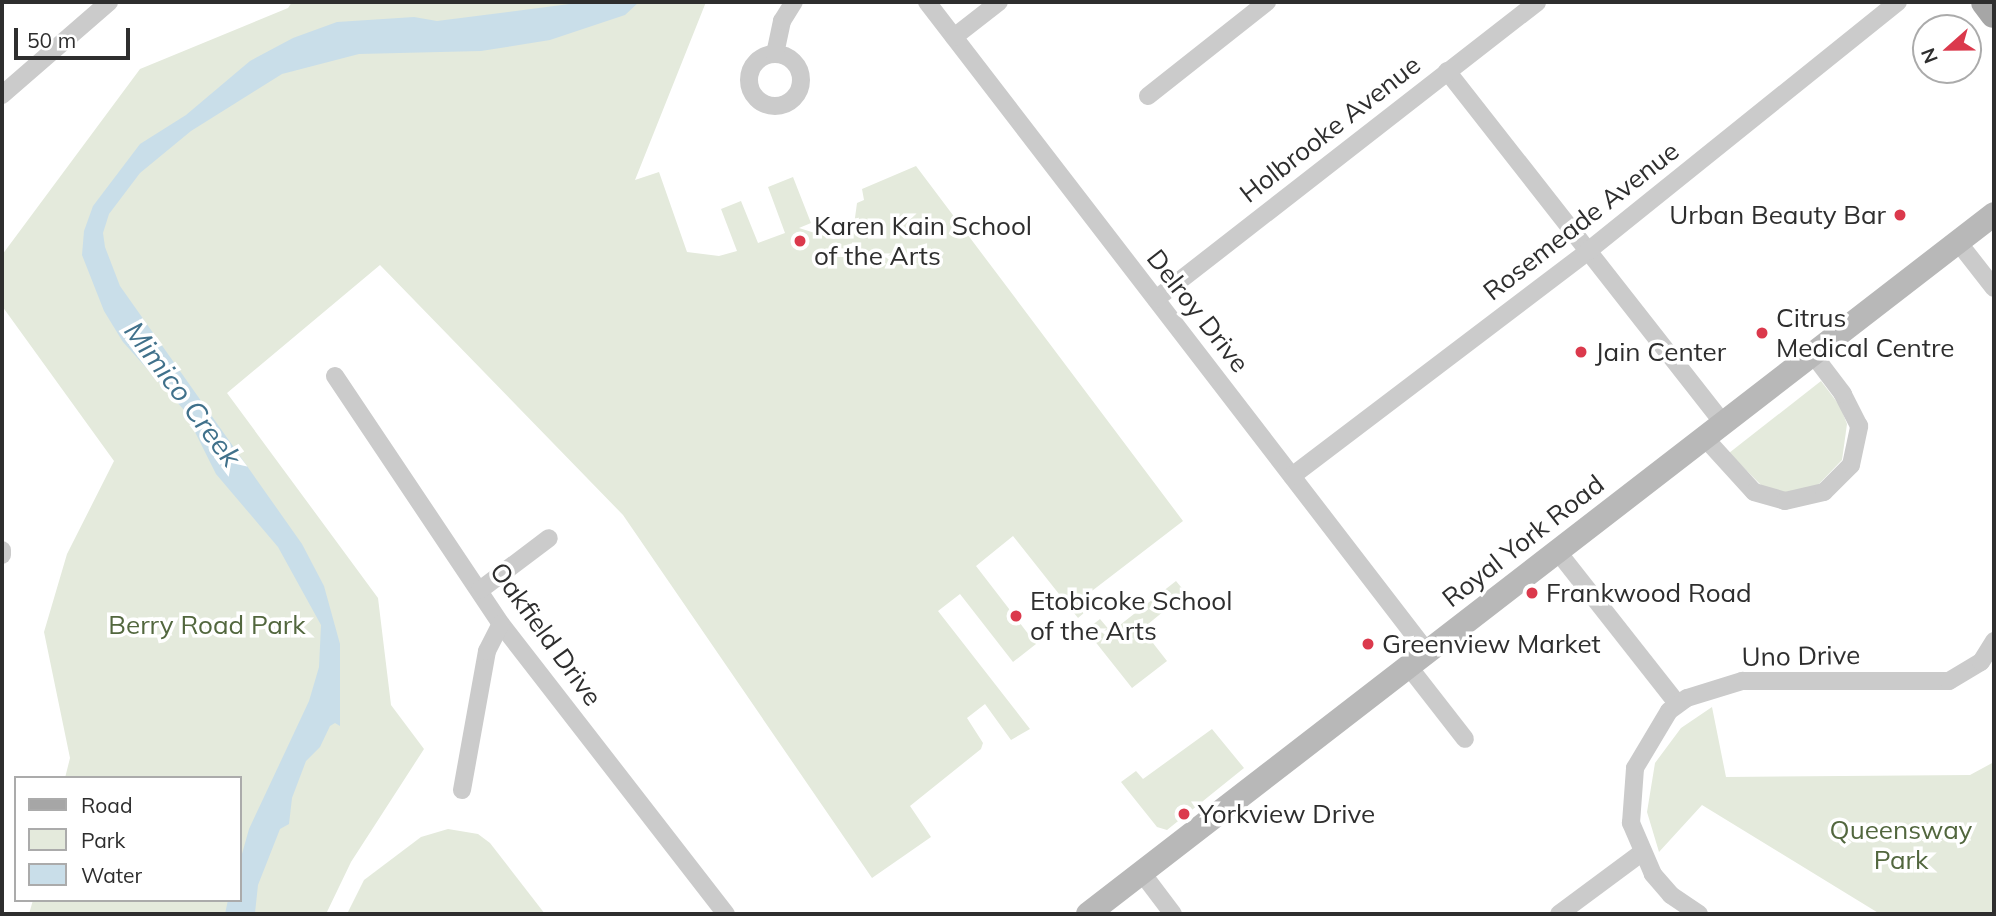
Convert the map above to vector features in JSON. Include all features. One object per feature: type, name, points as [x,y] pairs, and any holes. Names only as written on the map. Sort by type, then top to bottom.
[{"type":"main road","points":[[1985,2],[1994,14]]},
{"type":"main road","name":"Royal York Road","points":[[1088,914],[1994,214]]},
{"type":"street","points":[[2,95],[109,2]]},
{"type":"street","points":[[775,54],[782,21],[794,2]]},
{"type":"street","name":"Delroy Drive","points":[[927,2],[1292,477],[1418,660],[1465,739]]},
{"type":"street","points":[[954,37],[999,2]]},
{"type":"street","points":[[1148,96],[1267,2]]},
{"type":"street","name":"Holbrooke Avenue","points":[[1156,299],[1537,2]]},
{"type":"street","name":"Rosemeade Avenue","points":[[1292,477],[1588,251],[1898,2]]},
{"type":"street","points":[[1447,71],[1588,251],[1754,492],[1785,501],[1824,492],[1851,465],[1859,426],[1843,394],[1812,353]]},
{"type":"street","points":[[1958,242],[1994,288]]},
{"type":"street","name":"Oakfield Drive","points":[[335,376],[501,624],[726,914]]},
{"type":"street","points":[[480,590],[549,538]]},
{"type":"street","points":[[1558,552],[1677,703],[1655,728],[1635,768],[1630,812],[1641,853],[1671,895],[1699,914]]},
{"type":"street","points":[[462,790],[487,651],[501,624]]},
{"type":"street","name":"Uno Drive","points":[[1677,703],[1742,681],[1949,681],[1972,670],[1994,641]]},
{"type":"street","points":[[1559,914],[1641,853]]},
{"type":"street","points":[[1142,873],[1173,914]]},
{"type":"green space","name":"Berry Road Park","points":[[292,2],[706,2],[635,180],[659,172],[687,252],[719,256],[737,251],[721,209],[741,201],[758,243],[785,233],[768,187],[793,177],[811,223],[799,228],[834,239],[854,225],[857,203],[864,200],[862,189],[916,166],[1183,521],[1084,597],[1091,607],[1078,618],[1013,536],[976,566],[1036,644],[1013,662],[960,594],[938,611],[1030,729],[1011,740],[985,704],[967,718],[983,743],[981,749],[910,806],[931,837],[872,878],[623,515],[380,265],[227,393],[378,598],[391,705],[424,749],[351,862],[326,914],[29,914],[32,902],[242,902],[242,776],[66,776],[70,758],[44,632],[67,554],[114,461],[2,306],[2,255],[140,69],[288,8]]},
{"type":"green space","points":[[1821,381],[1840,406],[1847,424],[1842,460],[1816,487],[1789,494],[1763,487],[1729,453]]},
{"type":"green space","points":[[1176,581],[1186,593],[1142,629],[1167,661],[1132,688],[1086,630],[1100,619],[1111,632]]},
{"type":"green space","name":"Queensway Park","points":[[1712,707],[1726,777],[1970,775],[1994,762],[1994,914],[1880,914],[1702,805],[1659,852],[1647,812],[1655,763],[1681,728]]},
{"type":"green space","points":[[1212,729],[1244,768],[1167,830],[1157,827],[1121,782],[1136,771],[1143,779]]},
{"type":"green space","points":[[448,829],[478,834],[490,843],[545,914],[347,914],[364,880],[421,837]]},
{"type":"water","name":"Mimico Creek","points":[[585,2],[639,2],[625,15],[550,40],[481,51],[359,54],[282,74],[191,131],[140,173],[109,214],[103,233],[105,247],[120,286],[302,544],[324,586],[340,644],[340,726],[335,723],[330,726],[320,747],[306,761],[292,798],[289,824],[280,829],[258,885],[255,913],[225,914],[228,902],[242,902],[242,854],[249,829],[309,701],[319,667],[321,625],[278,547],[216,474],[184,410],[123,342],[104,311],[82,255],[84,231],[93,206],[140,144],[186,115],[250,61],[293,38],[337,22],[414,17],[437,21]]},
{"type":"place","name":"Urban Beauty Bar","points":[[1900,215]]},
{"type":"place","name":"Karen Kain School of the Arts","points":[[800,241]]},
{"type":"place","name":"Citrus Medical Centre","points":[[1762,333]]},
{"type":"place","name":"Jain Center","points":[[1581,352]]},
{"type":"place","name":"Frankwood Road","points":[[1532,593]]},
{"type":"place","name":"Etobicoke School of the Arts","points":[[1016,616]]},
{"type":"place","name":"Greenview Market","points":[[1368,644]]},
{"type":"place","name":"Yorkview Drive","points":[[1184,814]]}]
